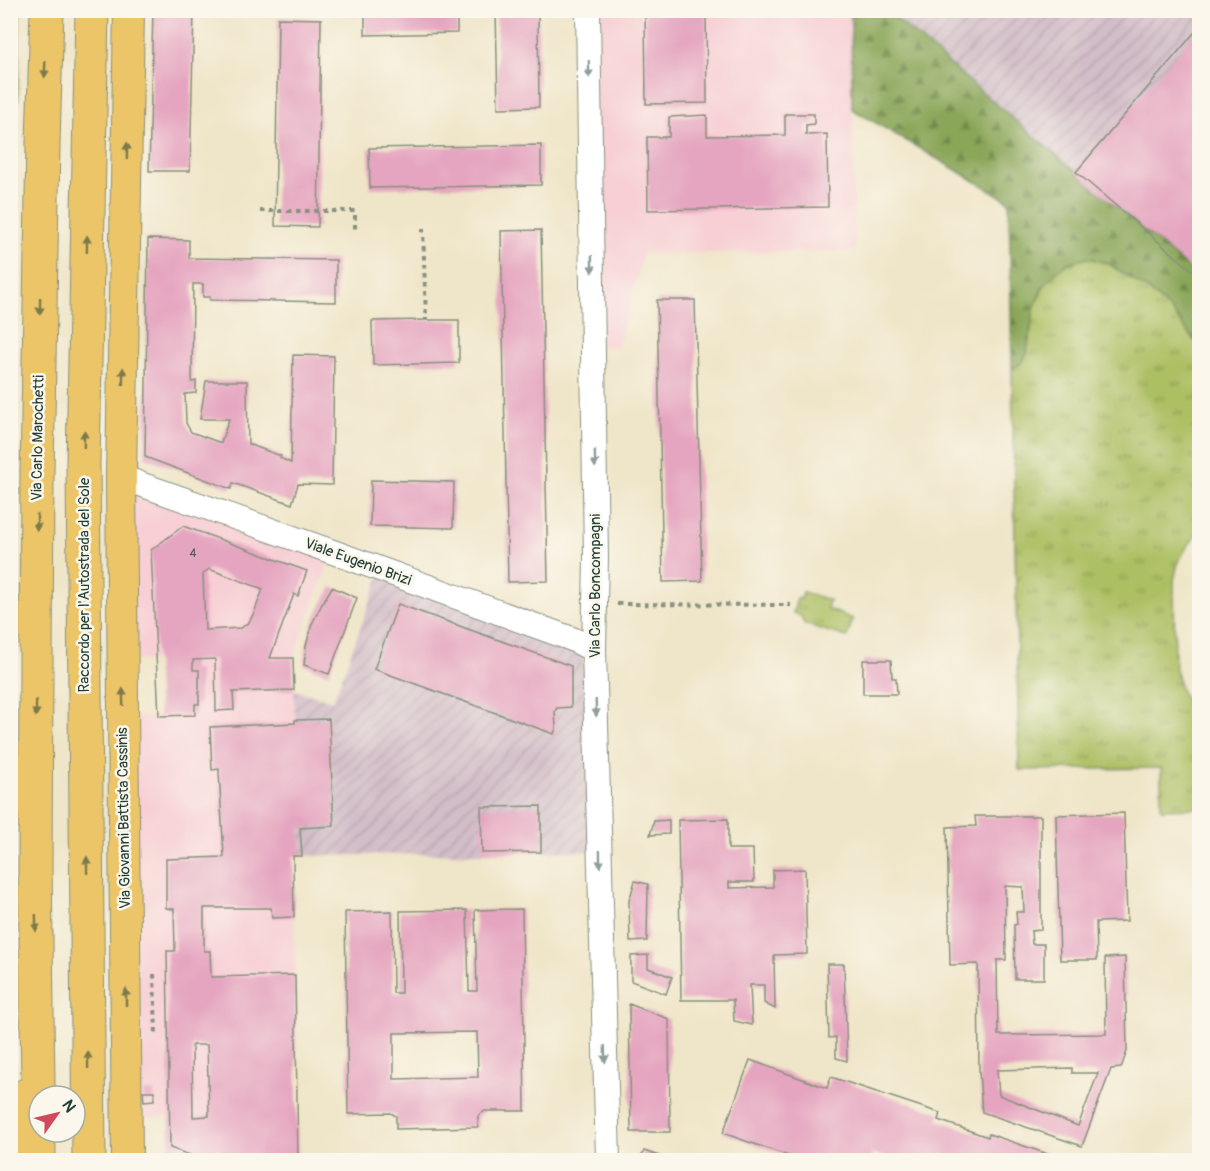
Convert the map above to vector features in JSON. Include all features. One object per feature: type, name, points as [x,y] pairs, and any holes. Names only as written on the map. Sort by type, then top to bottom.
[{"type":"highway","name":"Via Carlo Marochetti","points":[[35,865],[37,460],[47,10]]},
{"type":"highway","name":"Raccordo per l'Autostrada del Sole","points":[[89,1161],[83,507],[92,10]]},
{"type":"highway","points":[[10,677],[17,673],[37,649]]},
{"type":"highway","points":[[10,817],[35,865],[39,1161]]},
{"type":"highway","points":[[11,1161],[38,1046]]},
{"type":"main road","points":[[121,476],[129,10]]},
{"type":"main road","name":"Via Giovanni Battista Cassinis","points":[[121,476],[127,1161]]},
{"type":"street","name":"Via Carlo Boncompagni","points":[[588,10],[596,558],[594,650],[608,1161]]},
{"type":"street","name":"Viale Eugenio Brizi","points":[[121,476],[549,631],[594,650]]},
{"type":"path","points":[[260,212],[355,210],[356,229]]},
{"type":"path","points":[[423,228],[426,320]]},
{"type":"path","points":[[616,604],[791,605]]},
{"type":"path","points":[[154,972],[156,1036]]},
{"type":"shaded area","points":[[893,10],[1199,11],[1199,277],[893,16]]},
{"type":"shaded area","points":[[588,11],[851,11],[855,251],[643,254],[618,347],[593,348]]},
{"type":"shaded area","points":[[121,476],[333,552],[293,658],[302,856],[293,857],[297,1118],[208,1116],[127,1118],[123,717],[195,715],[195,704],[199,703],[199,671],[193,670],[193,660],[123,661]]},
{"type":"shaded area","points":[[382,570],[582,644],[600,851],[302,856],[294,690],[333,701]]},
{"type":"green space","points":[[11,10],[20,11],[18,100],[11,97]]},
{"type":"green space","points":[[851,11],[893,11],[893,16],[1199,277],[1199,346],[1171,310],[1148,290],[1106,262],[1087,258],[1068,263],[1056,272],[1043,287],[1034,308],[1027,352],[1023,361],[1012,369],[1009,201],[852,109]]},
{"type":"green space","points":[[1087,258],[1106,262],[1148,290],[1171,310],[1199,346],[1199,532],[1178,563],[1174,580],[1175,668],[1182,693],[1199,719],[1199,808],[1161,809],[1161,768],[1019,770],[1012,369],[1023,361],[1027,352],[1034,308],[1043,287],[1056,272],[1068,263]]},
{"type":"green space","points":[[803,592],[829,600],[827,609],[853,619],[847,637],[804,624],[801,616],[793,613],[797,598],[801,599]]},
{"type":"building","points":[[153,10],[194,10],[190,171],[149,171]]},
{"type":"building","points":[[365,10],[457,10],[457,33],[365,35]]},
{"type":"building","points":[[496,10],[538,10],[539,107],[498,108]]},
{"type":"building","points":[[645,10],[706,10],[707,103],[646,104]]},
{"type":"building","points":[[278,18],[321,19],[318,227],[275,226]]},
{"type":"building","points":[[1200,26],[1200,277],[1076,172]]},
{"type":"building","points":[[785,114],[814,114],[814,124],[806,125],[806,135],[827,134],[828,207],[648,210],[647,137],[669,137],[669,117],[707,115],[707,136],[785,135]]},
{"type":"building","points":[[541,145],[541,185],[370,188],[369,148]]},
{"type":"building","points":[[541,230],[548,581],[508,582],[501,231]]},
{"type":"building","points":[[148,239],[189,240],[189,258],[336,260],[336,302],[210,300],[210,297],[203,297],[203,284],[193,284],[192,382],[196,381],[196,393],[185,394],[186,423],[191,432],[221,443],[229,419],[200,419],[206,381],[247,381],[248,444],[281,456],[280,458],[291,463],[293,355],[334,356],[332,485],[298,484],[292,504],[233,483],[231,489],[145,457]]},
{"type":"building","points":[[657,300],[695,300],[702,581],[663,582]]},
{"type":"building","points":[[459,320],[459,363],[373,365],[372,321]]},
{"type":"building","points":[[371,480],[454,482],[453,528],[370,526]]},
{"type":"building","points":[[183,526],[307,571],[298,596],[294,594],[270,658],[293,658],[294,690],[233,692],[234,710],[216,711],[215,659],[193,660],[193,670],[199,670],[199,704],[195,704],[195,715],[159,716],[151,550]],"holes":[[[209,569],[263,589],[249,622],[241,628],[205,630],[203,574]]]},
{"type":"building","points":[[332,587],[357,598],[329,674],[304,665],[312,624]]},
{"type":"building","points":[[398,604],[571,666],[571,707],[557,708],[555,711],[554,734],[374,669]]},
{"type":"building","points":[[863,660],[891,660],[892,678],[896,678],[897,694],[863,694]]},
{"type":"building","points":[[329,719],[334,826],[300,828],[302,856],[293,856],[294,917],[272,918],[271,908],[204,908],[204,951],[210,951],[211,977],[295,975],[298,1160],[204,1160],[170,1148],[167,951],[175,951],[174,909],[166,908],[166,859],[224,857],[219,769],[212,770],[210,727],[295,723],[295,720]],"holes":[[[192,1045],[207,1045],[209,1116],[193,1117]]]},
{"type":"building","points":[[541,806],[541,852],[482,853],[481,807]]},
{"type":"building","points":[[1124,813],[1127,921],[1096,922],[1097,960],[1060,960],[1056,815]]},
{"type":"building","points":[[975,816],[1041,816],[1041,930],[1031,931],[1032,944],[1044,944],[1044,979],[1015,979],[1014,925],[1017,924],[1016,912],[1024,912],[1023,887],[1005,886],[1006,960],[997,960],[998,1035],[1106,1034],[1105,958],[1125,957],[1127,1051],[1121,1068],[1111,1069],[1082,1146],[982,1112],[979,1071],[978,964],[950,965],[947,827],[976,826]],"holes":[[[1072,1068],[1072,1073],[1098,1073],[1078,1126],[999,1095],[997,1070]]]},
{"type":"building","points":[[728,819],[728,849],[753,849],[754,882],[729,882],[729,888],[773,887],[773,870],[805,869],[807,954],[774,955],[775,1009],[764,1003],[764,985],[750,985],[752,1025],[734,1021],[733,1000],[681,1000],[678,820]]},
{"type":"building","points":[[669,820],[669,834],[650,835],[654,821]]},
{"type":"building","points":[[635,881],[648,884],[647,941],[630,942],[629,901]]},
{"type":"building","points":[[522,909],[525,1111],[485,1111],[478,1116],[478,1127],[396,1129],[396,1116],[391,1113],[348,1114],[345,912],[392,911],[393,993],[401,993],[400,911],[467,910],[469,991],[477,991],[475,910]],"holes":[[[477,1032],[478,1077],[394,1079],[394,1033]]]},
{"type":"building","points":[[648,955],[648,968],[672,977],[666,994],[631,981],[631,956]]},
{"type":"building","points":[[827,964],[844,964],[847,1061],[836,1058],[836,1037],[829,1038]]},
{"type":"building","points":[[629,1004],[669,1019],[670,1132],[631,1132]]},
{"type":"building","points":[[750,1060],[827,1088],[831,1077],[940,1113],[938,1120],[988,1137],[989,1134],[1065,1160],[894,1160],[871,1153],[872,1160],[800,1160],[723,1133]]},
{"type":"building","points":[[143,1091],[154,1091],[154,1100],[144,1101]]},
{"type":"building","points":[[644,1151],[671,1160],[640,1160]]}]
